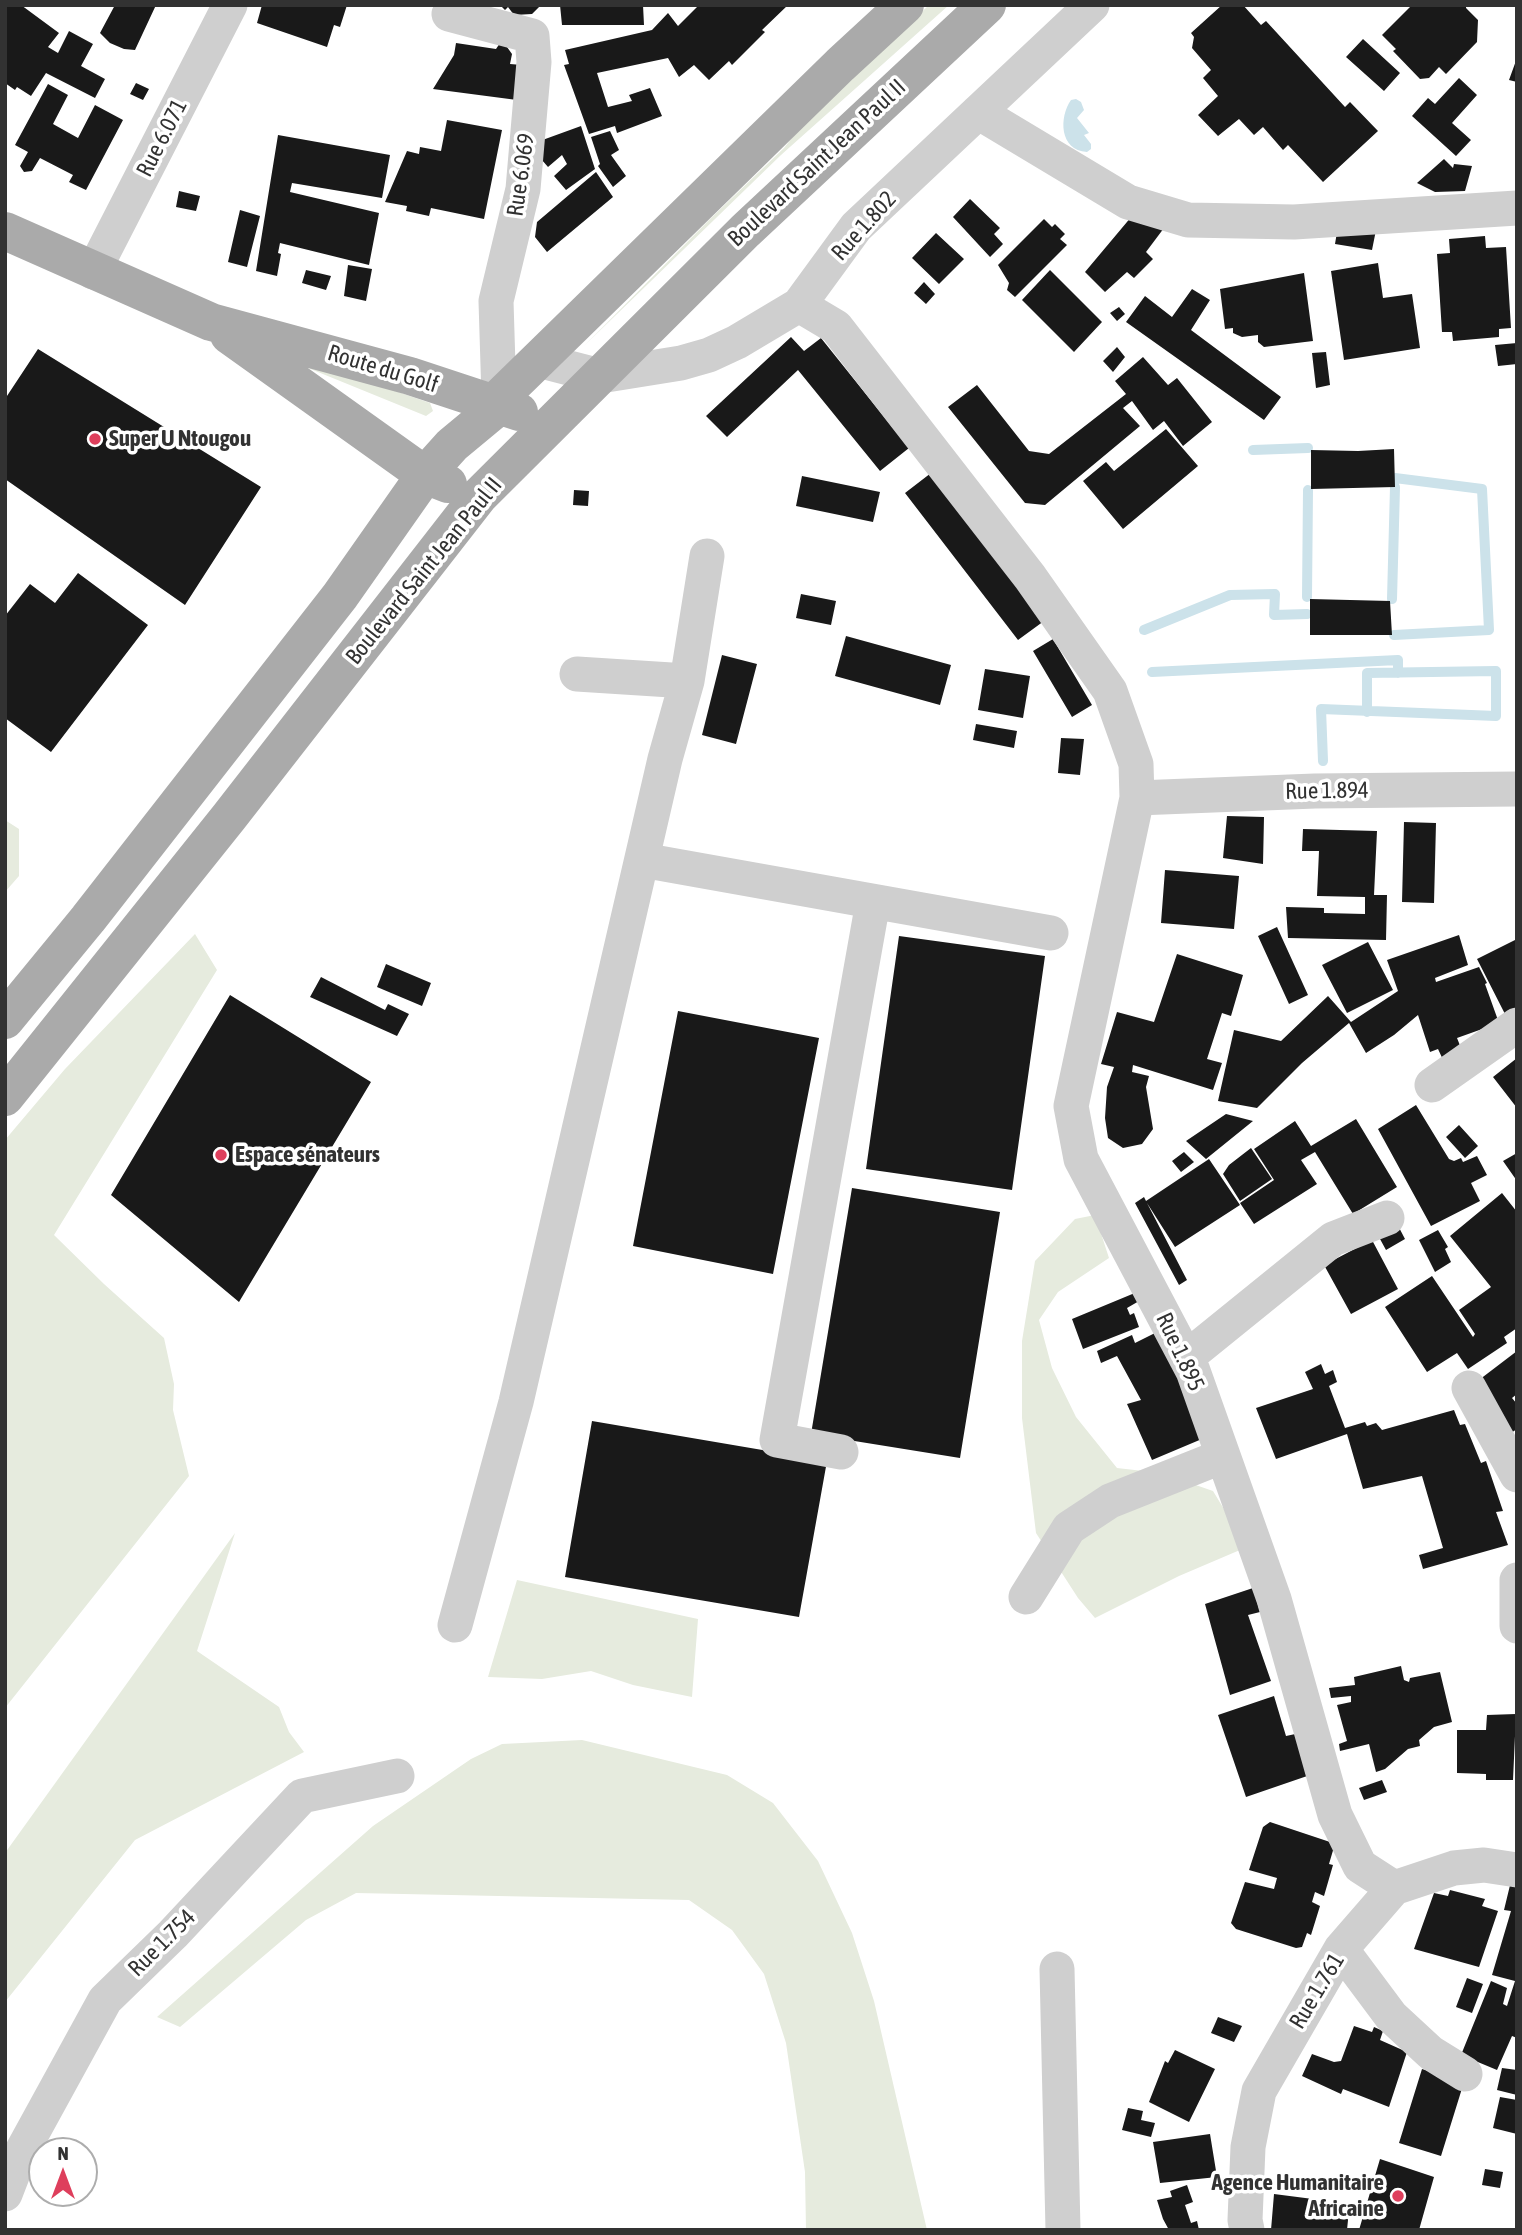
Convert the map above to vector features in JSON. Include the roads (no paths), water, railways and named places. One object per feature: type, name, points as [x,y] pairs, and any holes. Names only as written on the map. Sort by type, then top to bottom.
[{"type":"main road","points":[[5,1020],[88,919],[340,596],[425,475],[538,360],[905,5]]},
{"type":"main road","name":"Boulevard Saint Jean Paul II","points":[[5,1097],[229,817],[479,496],[745,231],[987,5]]},
{"type":"main road","name":"Route du Golf","points":[[5,231],[211,322],[499,402],[554,424]]},
{"type":"main road","name":"Route du Golf","points":[[211,322],[425,475],[479,496]]},
{"type":"street","name":"Rue 6.071","points":[[93,272],[230,5]]},
{"type":"street","name":"Rue 1.802","points":[[600,376],[681,363],[709,355],[737,342],[799,304],[856,227],[1092,5]]},
{"type":"street","name":"Rue 6.069","points":[[449,15],[532,36],[534,62],[523,189],[496,302],[499,402]]},
{"type":"street","points":[[978,112],[1128,202],[1188,220],[1294,222],[1517,208]]},
{"type":"street","name":"Rue 1.895","points":[[799,304],[836,327],[1030,577],[1110,691],[1136,764],[1137,798],[1071,1106],[1081,1159],[1193,1371],[1274,1599],[1335,1815],[1360,1866],[1394,1888]]},
{"type":"street","points":[[538,360],[600,376]]},
{"type":"street","points":[[455,1625],[516,1402],[665,759],[687,681],[708,556]]},
{"type":"street","points":[[577,674],[687,681]]},
{"type":"street","name":"Rue 1.894","points":[[1137,798],[1315,791],[1517,789]]},
{"type":"street","points":[[642,860],[1051,933]]},
{"type":"street","points":[[841,1452],[777,1440],[873,902]]},
{"type":"street","points":[[1432,1085],[1517,1025]]},
{"type":"street","points":[[1186,1358],[1333,1239],[1387,1217]]},
{"type":"street","points":[[1469,1388],[1517,1475]]},
{"type":"street","points":[[1026,1597],[1069,1528],[1110,1502],[1223,1456]]},
{"type":"street","points":[[1517,1580],[1517,1626]]},
{"type":"street","name":"Rue 1.754","points":[[5,2194],[20,2155],[105,2000],[173,1934],[302,1796],[397,1776]]},
{"type":"street","points":[[1394,1888],[1454,1868],[1485,1865],[1517,1869]]},
{"type":"street","name":"Rue 1.761","points":[[1247,2230],[1245,2220],[1248,2147],[1259,2091],[1341,1949],[1394,1888]]},
{"type":"street","points":[[1341,1949],[1391,2016],[1431,2053],[1465,2074]]},
{"type":"street","points":[[1057,1969],[1063,2230]]},
{"type":"water","points":[[1071,100],[1081,102],[1084,110],[1077,118],[1089,133],[1084,135],[1091,144],[1091,149],[1087,152],[1071,145],[1064,132],[1064,115]]},
{"type":"waterway","points":[[1253,450],[1308,448]]},
{"type":"waterway","points":[[1394,635],[1489,630],[1482,489],[1395,478]]},
{"type":"waterway","points":[[1392,599],[1395,487]]},
{"type":"waterway","points":[[1307,597],[1308,490]]},
{"type":"waterway","points":[[1144,630],[1230,595],[1275,594],[1274,615],[1307,614]]},
{"type":"waterway","points":[[1152,672],[1398,660],[1398,673]]},
{"type":"waterway","points":[[1323,761],[1321,709],[1496,716],[1496,671],[1367,673],[1367,712]]},
{"type":"place","name":"Super U Ntougou","points":[[95,439]]},
{"type":"place","name":"Espace sénateurs","points":[[221,1155]]},
{"type":"place","name":"Agence Humanitaire Africaine","points":[[1398,2196]]}]
